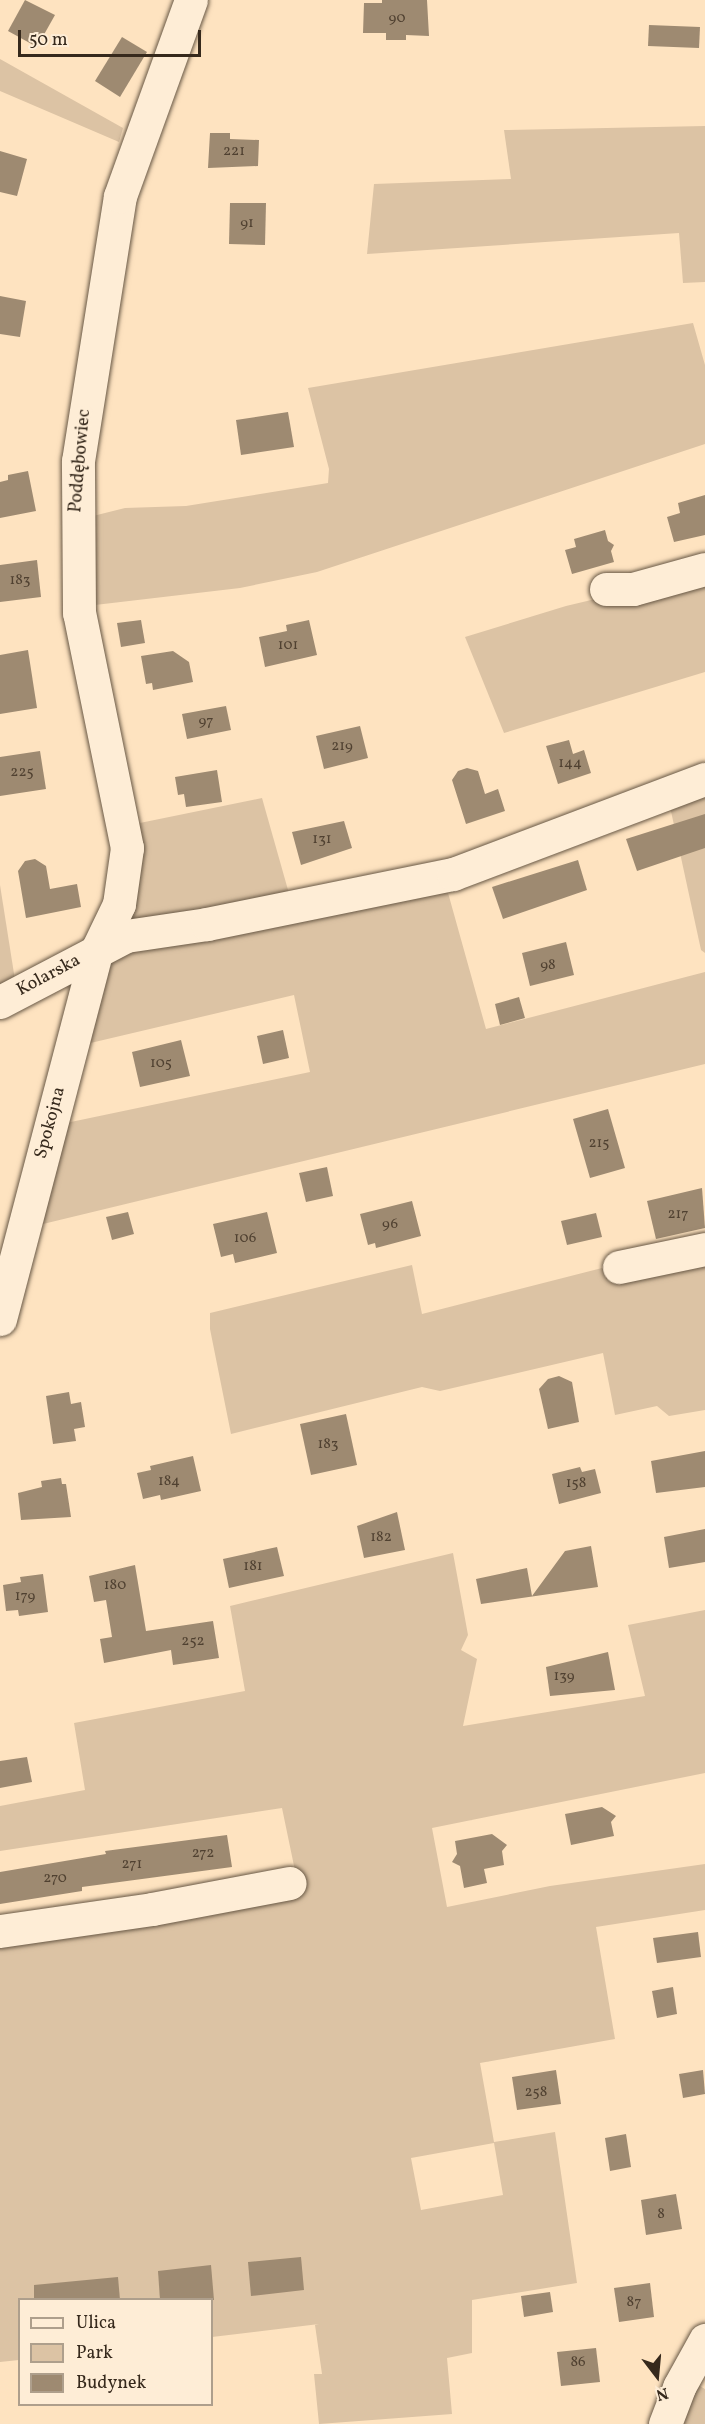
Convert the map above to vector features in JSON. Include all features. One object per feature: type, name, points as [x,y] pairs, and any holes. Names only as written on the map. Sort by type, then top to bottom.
[{"type":"street","name":"Poddębowiec","points":[[103,940],[119,904],[127,848],[79,613],[78,461],[120,196],[191,0]]},
{"type":"street","points":[[606,590],[633,589],[705,569]]},
{"type":"street","name":"Kolarska","points":[[0,1002],[103,940],[207,924],[453,874],[705,779]]},
{"type":"street","name":"Spokojna","points":[[0,1320],[103,940]]},
{"type":"street","points":[[619,1267],[705,1249]]},
{"type":"street","points":[[0,1931],[152,1909],[290,1883]]},
{"type":"street","points":[[665,2424],[679,2387],[705,2340]]},
{"type":"green space","points":[[0,59],[123,128],[119,142],[0,91]]},
{"type":"green space","points":[[705,126],[705,282],[683,283],[679,233],[367,254],[374,184],[511,179],[504,130]]},
{"type":"green space","points":[[693,323],[705,365],[705,444],[317,572],[240,588],[95,605],[93,516],[125,508],[186,506],[328,483],[329,469],[308,388]]},
{"type":"green space","points":[[705,573],[705,672],[504,733],[465,637],[566,606]]},
{"type":"green space","points":[[705,788],[705,953],[701,950],[669,802]]},
{"type":"green space","points":[[262,798],[290,897],[148,922],[133,918],[129,910],[130,825]]},
{"type":"green space","points":[[445,882],[486,1029],[705,972],[705,1064],[43,1224],[66,1123],[310,1072],[294,995],[82,1045],[104,967],[120,947]]},
{"type":"green space","points":[[0,885],[15,980],[0,988]]},
{"type":"green space","points":[[705,1259],[705,1410],[669,1416],[657,1406],[615,1415],[603,1353],[440,1391],[422,1387],[231,1434],[210,1329],[210,1313],[412,1265],[422,1314],[602,1268],[614,1276]]},
{"type":"green space","points":[[453,1553],[468,1635],[461,1650],[477,1659],[463,1726],[645,1696],[628,1625],[705,1610],[705,1773],[432,1828],[447,1907],[550,1886],[705,1864],[705,1910],[596,1927],[615,2039],[480,2063],[494,2142],[555,2132],[577,2283],[472,2300],[472,2353],[447,2358],[452,2414],[319,2424],[314,2374],[322,2374],[315,2325],[319,2324],[213,2337],[213,2298],[18,2298],[18,2360],[0,2362],[0,1939],[299,1890],[282,1808],[0,1851],[0,1806],[85,1790],[74,1723],[245,1691],[230,1606]],"holes":[[[494,2143],[503,2195],[421,2210],[411,2158]]]},
{"type":"green space","points":[[696,2384],[705,2389],[705,2424],[682,2424]]},
{"type":"building","points":[[25,0],[55,15],[37,47],[8,31]]},
{"type":"building","points":[[382,0],[427,0],[429,36],[406,35],[406,40],[386,40],[386,33],[363,33],[364,3],[382,3]]},
{"type":"building","points":[[649,25],[700,27],[699,48],[648,46]]},
{"type":"building","points":[[122,37],[147,52],[120,97],[95,81]]},
{"type":"building","points":[[210,133],[230,133],[230,139],[259,140],[258,166],[208,168]]},
{"type":"building","points":[[0,151],[27,159],[17,196],[0,192]]},
{"type":"building","points":[[230,203],[266,203],[265,245],[229,244]]},
{"type":"building","points":[[0,296],[26,301],[20,337],[0,334]]},
{"type":"building","points":[[288,412],[294,447],[241,455],[236,420]]},
{"type":"building","points":[[28,471],[36,511],[0,518],[0,482],[8,480],[8,475]]},
{"type":"building","points":[[705,495],[705,535],[674,542],[667,517],[680,513],[678,503]]},
{"type":"building","points":[[605,530],[608,541],[614,545],[611,551],[614,562],[572,574],[565,550],[576,547],[574,539]]},
{"type":"building","points":[[37,560],[41,597],[0,602],[0,565]]},
{"type":"building","points":[[141,620],[145,643],[121,647],[117,623]]},
{"type":"building","points":[[309,620],[317,655],[265,667],[259,637],[287,631],[286,625]]},
{"type":"building","points":[[28,650],[37,708],[0,714],[0,655]]},
{"type":"building","points":[[173,651],[189,662],[193,682],[153,690],[152,683],[146,684],[141,656]]},
{"type":"building","points":[[226,706],[231,730],[187,739],[182,714]]},
{"type":"building","points":[[360,726],[368,758],[324,769],[316,736]]},
{"type":"building","points":[[569,740],[573,754],[584,750],[591,773],[558,784],[546,746]]},
{"type":"building","points":[[40,751],[46,789],[0,796],[0,757]]},
{"type":"building","points":[[467,768],[478,771],[485,794],[498,789],[505,811],[466,824],[452,780],[458,771]]},
{"type":"building","points":[[217,770],[222,802],[186,807],[184,794],[178,795],[175,777]]},
{"type":"building","points":[[705,814],[705,848],[637,871],[626,839]]},
{"type":"building","points":[[344,821],[352,848],[301,865],[292,832]]},
{"type":"building","points":[[35,859],[46,866],[50,889],[77,884],[81,907],[26,918],[18,871],[25,861]]},
{"type":"building","points":[[578,860],[587,890],[503,919],[492,887]]},
{"type":"building","points":[[566,942],[574,975],[530,986],[522,953]]},
{"type":"building","points":[[519,997],[525,1018],[500,1025],[495,1004]]},
{"type":"building","points":[[283,1030],[289,1058],[263,1064],[257,1036]]},
{"type":"building","points":[[181,1040],[190,1076],[140,1087],[132,1052]]},
{"type":"building","points":[[608,1109],[625,1168],[590,1178],[573,1119]]},
{"type":"building","points":[[327,1167],[333,1196],[306,1202],[299,1173]]},
{"type":"building","points":[[702,1188],[705,1228],[656,1239],[647,1201]]},
{"type":"building","points":[[412,1201],[421,1236],[376,1248],[375,1243],[368,1245],[360,1214]]},
{"type":"building","points":[[128,1212],[134,1234],[112,1240],[106,1217]]},
{"type":"building","points":[[267,1212],[277,1253],[235,1263],[233,1254],[221,1257],[213,1224]]},
{"type":"building","points":[[596,1213],[602,1237],[567,1245],[561,1221]]},
{"type":"building","points":[[559,1376],[572,1382],[579,1422],[548,1429],[539,1389],[548,1379]]},
{"type":"building","points":[[69,1392],[71,1404],[81,1402],[85,1427],[74,1429],[76,1441],[53,1444],[46,1396]]},
{"type":"building","points":[[346,1414],[357,1465],[311,1475],[300,1424]]},
{"type":"building","points":[[705,1451],[705,1487],[656,1493],[651,1461]]},
{"type":"building","points":[[193,1456],[201,1491],[161,1500],[160,1495],[143,1499],[137,1473],[151,1470],[150,1466]]},
{"type":"building","points":[[580,1467],[582,1472],[595,1469],[601,1493],[559,1504],[552,1474]]},
{"type":"building","points":[[61,1478],[62,1484],[66,1484],[71,1517],[21,1520],[18,1493],[42,1487],[41,1481]]},
{"type":"building","points":[[397,1512],[405,1550],[364,1558],[357,1526]]},
{"type":"building","points":[[705,1529],[705,1562],[669,1568],[664,1537]]},
{"type":"building","points":[[591,1546],[598,1587],[481,1604],[476,1579],[527,1568],[532,1596],[565,1551]]},
{"type":"building","points":[[277,1547],[284,1576],[229,1588],[223,1559]]},
{"type":"building","points":[[135,1565],[146,1631],[213,1621],[219,1658],[173,1665],[171,1650],[104,1663],[100,1639],[112,1637],[106,1600],[94,1602],[89,1576]]},
{"type":"building","points":[[43,1574],[48,1612],[19,1616],[18,1610],[6,1611],[3,1585],[21,1582],[20,1577]]},
{"type":"building","points":[[608,1652],[615,1690],[550,1696],[546,1667]]},
{"type":"building","points":[[27,1757],[32,1782],[0,1788],[0,1761]]},
{"type":"building","points":[[602,1807],[616,1816],[611,1822],[614,1836],[571,1845],[565,1814]]},
{"type":"building","points":[[492,1834],[507,1845],[502,1851],[504,1865],[484,1869],[487,1883],[464,1888],[460,1866],[452,1862],[457,1854],[455,1841]]},
{"type":"building","points":[[227,1835],[232,1867],[82,1887],[82,1891],[0,1904],[0,1872],[106,1854],[105,1851]]},
{"type":"building","points":[[698,1932],[701,1957],[657,1963],[653,1938]]},
{"type":"building","points":[[673,1987],[677,2014],[657,2018],[652,1991]]},
{"type":"building","points":[[556,2070],[561,2104],[517,2110],[512,2077]]},
{"type":"building","points":[[703,2070],[705,2094],[683,2098],[679,2074]]},
{"type":"building","points":[[626,2134],[631,2167],[610,2171],[605,2138]]},
{"type":"building","points":[[676,2194],[682,2229],[646,2235],[641,2200]]},
{"type":"building","points":[[301,2257],[304,2290],[251,2296],[248,2262]]},
{"type":"building","points":[[211,2265],[214,2300],[213,2298],[160,2298],[158,2271]]},
{"type":"building","points":[[118,2277],[120,2298],[34,2298],[34,2285]]},
{"type":"building","points":[[650,2283],[654,2317],[619,2322],[614,2288]]},
{"type":"building","points":[[550,2292],[553,2312],[524,2317],[521,2296]]},
{"type":"building","points":[[596,2348],[600,2382],[561,2386],[557,2352]]}]
